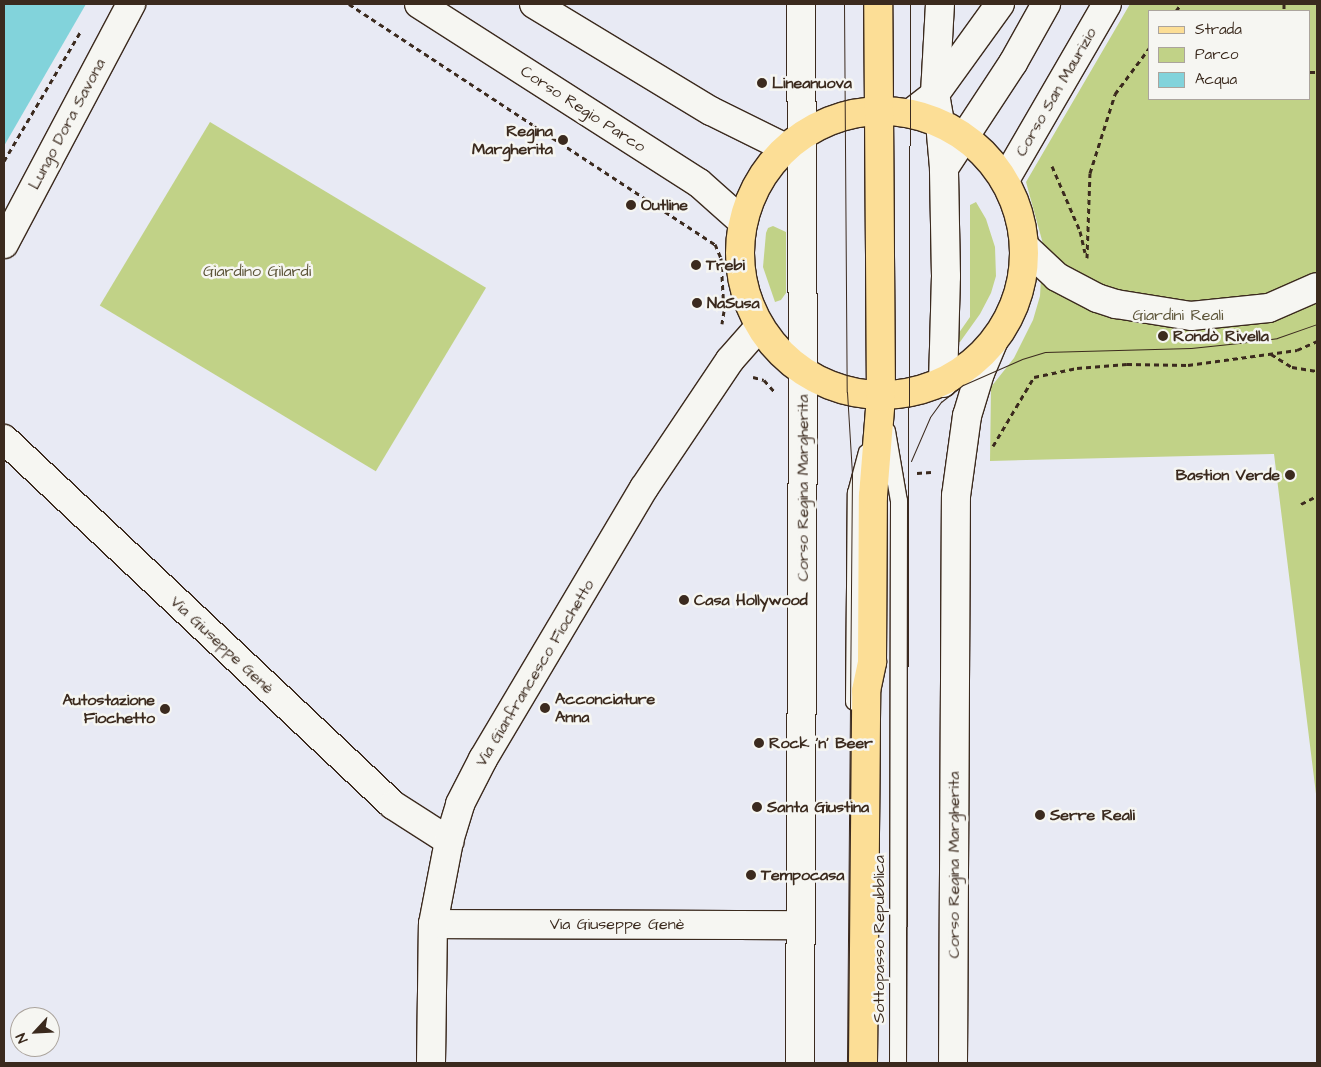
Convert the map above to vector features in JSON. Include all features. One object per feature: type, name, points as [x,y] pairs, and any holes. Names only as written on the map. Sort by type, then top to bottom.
[{"type":"main road","points":[[872,816],[866,691],[872,662],[873,496],[881,397],[878,4]]},
{"type":"main road","points":[[878,110],[911,113],[940,123],[964,136],[1005,180],[1018,211],[1024,246],[1022,280],[1011,313],[993,343],[976,360],[930,390],[881,397],[848,392],[803,372],[779,351],[760,326],[745,293],[740,258],[743,222],[758,182],[794,141],[822,123],[844,115],[878,110]]},
{"type":"main road","name":"Sottopasso Repubblica","points":[[863,1063],[872,816]]},
{"type":"main road","name":"Sottopasso Repubblica","points":[[872,816],[878,1063]]},
{"type":"street","name":"Lungo Dora Savona","points":[[4,244],[131,4]]},
{"type":"street","name":"Corso Regio Parco","points":[[419,4],[699,183],[743,222]]},
{"type":"street","points":[[534,4],[711,111],[794,141]]},
{"type":"street","name":"Corso Regina Margherita","points":[[800,1063],[803,372],[794,141],[801,4]]},
{"type":"street","points":[[940,4],[935,94],[944,168],[946,276],[943,382]]},
{"type":"street","points":[[911,113],[935,94],[1000,4]]},
{"type":"street","points":[[944,168],[1013,63],[1046,4]]},
{"type":"street","name":"Corso San Maurizio","points":[[1005,180],[1107,4]]},
{"type":"street","points":[[1024,246],[1057,277],[1097,298],[1116,304],[1192,316],[1269,308],[1317,286]]},
{"type":"street","name":"Via Gianfrancesco Fiochetto","points":[[431,1063],[433,924],[449,841],[460,804],[483,759],[644,488],[730,360],[760,326]]},
{"type":"street","name":"Corso Regina Margherita","points":[[953,1063],[956,496],[967,416],[980,373],[993,343]]},
{"type":"street","name":"Via Giuseppe Genè","points":[[4,439],[393,805],[449,841]]},
{"type":"street","name":"Via Giuseppe Genè","points":[[433,924],[800,925]]},
{"type":"lane","points":[[850,1063],[856,493],[881,397]]},
{"type":"lane","points":[[881,397],[899,501],[898,1063]]},
{"type":"path","points":[[348,4],[715,244],[721,258],[724,310],[719,332]]},
{"type":"path","points":[[4,161],[83,28]]},
{"type":"path","points":[[1052,166],[1080,230],[1087,258],[1090,173],[1115,94],[1148,50]]},
{"type":"path","points":[[989,454],[1034,377],[1077,368],[1127,364],[1188,365],[1297,350],[1317,341]]},
{"type":"path","points":[[1271,354],[1292,367],[1317,372]]},
{"type":"path","points":[[1301,504],[1317,496]]},
{"type":"green space","name":"Giardini Reali","points":[[1130,4],[1317,4],[1317,802],[1274,454],[990,461],[991,387],[1014,358],[1033,320],[1040,296],[1043,244],[1026,182]]},
{"type":"green space","name":"Giardino Gilardi","points":[[210,122],[486,288],[376,471],[100,305]]},
{"type":"green space","points":[[976,202],[986,219],[995,247],[996,276],[991,293],[980,314],[960,342],[956,342],[956,337],[970,317],[970,205]]},
{"type":"green space","points":[[773,226],[786,232],[786,293],[781,300],[775,302],[763,267],[766,233],[768,228]]},
{"type":"water","points":[[4,4],[86,4],[4,146]]},
{"type":"tram line","points":[[844,4],[847,392],[852,474],[847,1063]]},
{"type":"tram line","points":[[906,1063],[910,4]]},
{"type":"tram line","points":[[911,461],[930,417],[941,402],[963,385],[1022,359],[1045,352],[1191,348],[1239,343],[1277,338],[1317,324]]},
{"type":"place","name":"Lineanuova","points":[[762,83]]},
{"type":"place","name":"Regina Margherita","points":[[563,140]]},
{"type":"place","name":"Outline","points":[[631,205]]},
{"type":"place","name":"Trebi","points":[[696,265]]},
{"type":"place","name":"NaSusa","points":[[697,303]]},
{"type":"place","name":"Rondò Rivella","points":[[1163,336]]},
{"type":"place","name":"Bastion Verde","points":[[1290,475]]},
{"type":"place","name":"Casa Hollywood","points":[[684,600]]},
{"type":"place","name":"Acconciature Anna","points":[[545,708]]},
{"type":"place","name":"Autostazione Fiochetto","points":[[165,709]]},
{"type":"place","name":"Rock 'n' Beer","points":[[759,743]]},
{"type":"place","name":"Santa Giustina","points":[[757,807]]},
{"type":"place","name":"Serre Reali","points":[[1040,815]]},
{"type":"place","name":"Tempocasa","points":[[751,875]]}]
